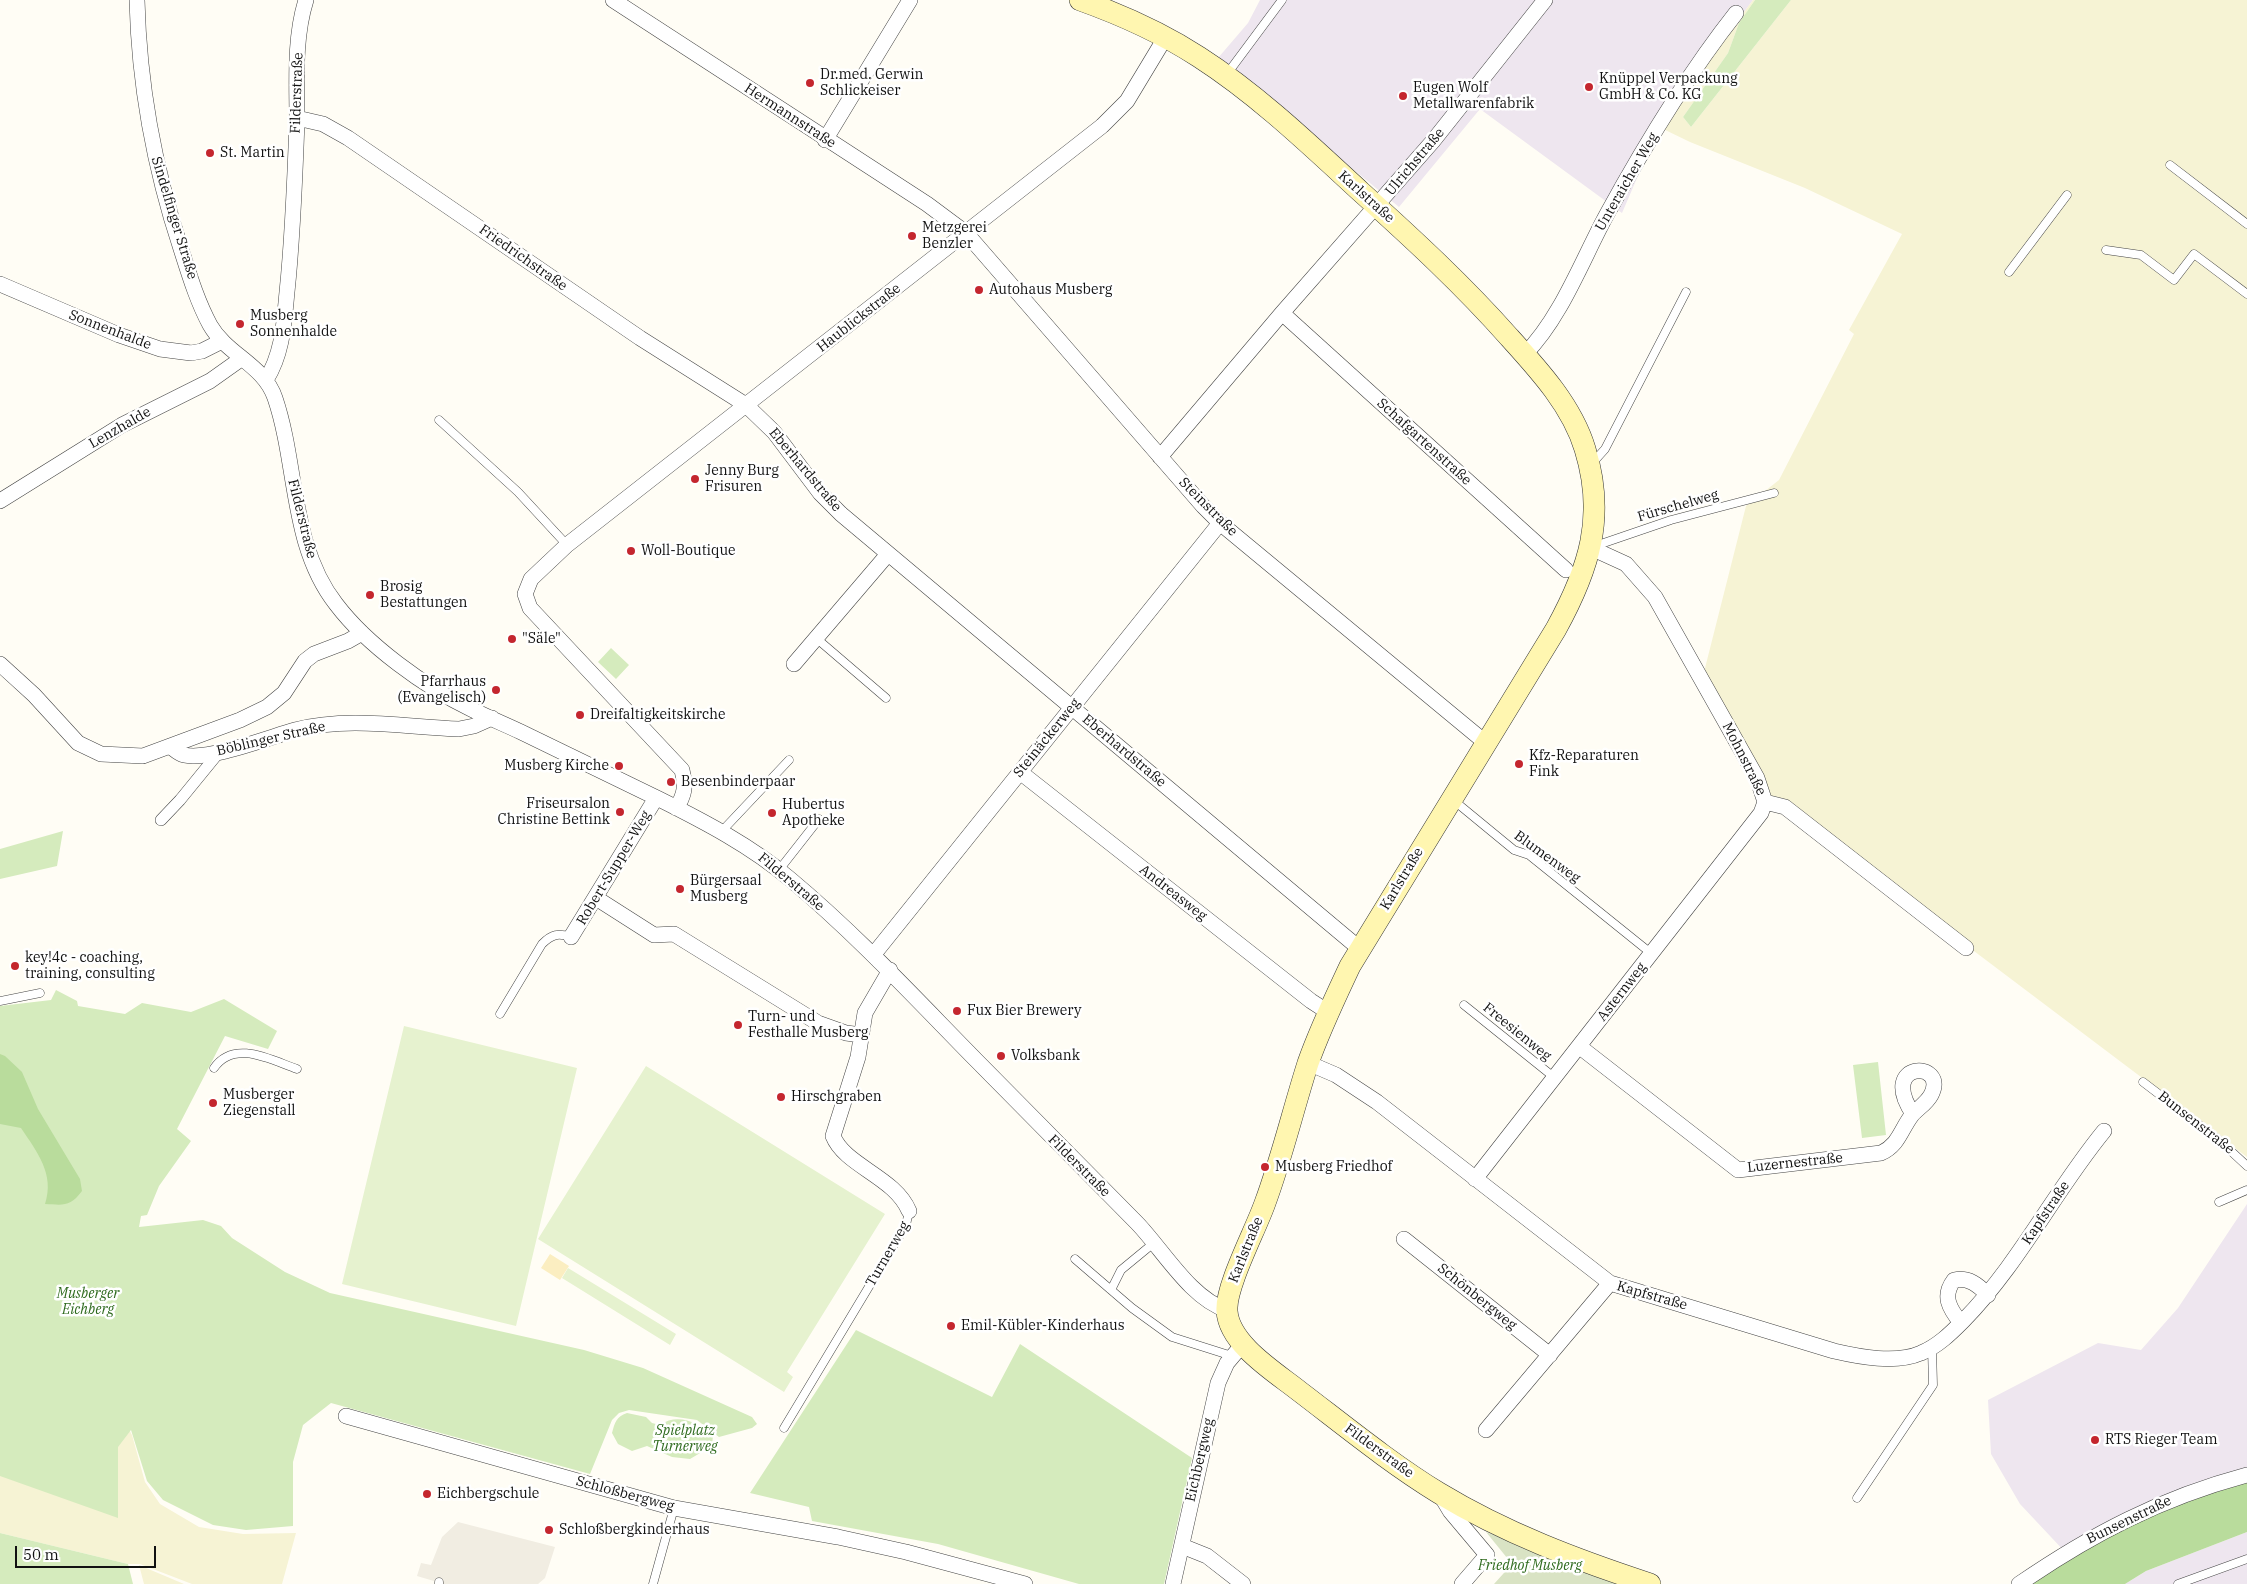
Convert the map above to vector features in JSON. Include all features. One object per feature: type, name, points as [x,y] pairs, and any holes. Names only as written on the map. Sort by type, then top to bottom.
[{"type":"main road","name":"Karlstraße","points":[[1080,0],[1124,16],[1165,38],[1226,76],[1320,154],[1434,258],[1525,354],[1566,408],[1582,439],[1596,510],[1591,548],[1580,582],[1567,609],[1360,949],[1328,1012],[1308,1063],[1271,1186],[1231,1286],[1227,1310]]},
{"type":"main road","name":"Filderstraße","points":[[1227,1310],[1238,1350],[1277,1374],[1354,1434],[1440,1494],[1550,1548],[1650,1584]]},
{"type":"street","name":"Sindelfinger Straße","points":[[137,0],[145,105],[160,180],[202,308],[222,341],[266,380]]},
{"type":"street","name":"Filderstraße","points":[[306,0],[299,36],[292,248],[285,315],[278,358],[266,380],[279,415],[309,558],[325,589],[362,633],[438,691],[473,710],[676,808],[721,832],[779,870],[890,970],[1155,1242],[1203,1299],[1214,1306],[1227,1310]]},
{"type":"street","name":"Hermannstraße","points":[[613,0],[825,140],[927,204],[966,233]]},
{"type":"street","points":[[825,140],[910,0]]},
{"type":"street","name":"Ulrichstraße","points":[[1377,206],[1476,89],[1545,0]]},
{"type":"street","name":"Unteraicher Weg","points":[[1525,354],[1555,311],[1608,212],[1659,127],[1710,46],[1736,13]]},
{"type":"street","name":"Haublickstraße","points":[[676,808],[683,798],[685,788],[682,770],[530,608],[525,594],[531,579],[567,546],[1114,115],[1138,85],[1165,38]]},
{"type":"street","name":"Friedrichstraße","points":[[297,118],[323,124],[356,143],[632,332],[746,405]]},
{"type":"street","points":[[1160,457],[1282,313],[1377,206]]},
{"type":"street","name":"Steinstraße","points":[[966,233],[1160,457],[1220,523],[1486,743]]},
{"type":"street","name":"Sonnenhalde","points":[[1,285],[119,335],[160,349],[191,353],[202,351],[222,341]]},
{"type":"street","name":"Schafgartenstraße","points":[[1282,313],[1566,570]]},
{"type":"street","name":"Lenzhalde","points":[[0,501],[122,425],[210,381],[242,359]]},
{"type":"street","name":"Eberhardstraße","points":[[746,405],[774,432],[830,503],[888,554],[1360,949]]},
{"type":"street","name":"Steinäckerweg","points":[[874,954],[1220,523]]},
{"type":"street","name":"Mohnstraße","points":[[1591,548],[1626,564],[1655,597],[1757,778],[1765,802],[1785,807],[1966,948]]},
{"type":"street","points":[[794,664],[888,554]]},
{"type":"street","name":"Böblinger Straße","points":[[0,664],[34,695],[78,744],[88,750],[101,754],[144,756],[171,747],[266,707],[284,693],[305,661],[314,654],[348,641],[362,633]]},
{"type":"street","name":"Böblinger Straße","points":[[171,747],[184,755],[220,751],[318,726],[370,724],[459,729],[474,726],[492,718]]},
{"type":"street","points":[[161,820],[220,751]]},
{"type":"street","name":"Andreasweg","points":[[1020,772],[1311,1001],[1328,1012]]},
{"type":"street","name":"Robert-Supper-Weg","points":[[571,938],[656,798]]},
{"type":"street","name":"Asternweg","points":[[1475,1179],[1761,813],[1765,802]]},
{"type":"street","points":[[596,898],[654,935],[674,934],[818,1023],[846,1033],[861,1035]]},
{"type":"street","name":"Turnerweg","points":[[890,970],[865,1013],[854,1070],[833,1136],[840,1148],[898,1194],[909,1211]]},
{"type":"street","name":"Luzernestraße","points":[[1580,1047],[1738,1170],[1881,1153],[1894,1144],[1913,1114]]},
{"type":"street","name":"Kapfstraße","points":[[1308,1063],[1336,1075],[1363,1092],[1610,1283],[1841,1353],[1873,1357],[1920,1354],[1932,1348],[1961,1323],[1988,1295],[2074,1170],[2104,1131]]},
{"type":"street","name":"Schönbergweg","points":[[1404,1239],[1550,1355]]},
{"type":"street","points":[[1961,1323],[1951,1310],[1947,1298],[1948,1288],[1954,1280],[1964,1278],[1974,1283],[1988,1295]]},
{"type":"street","points":[[1486,1430],[1610,1283]]},
{"type":"street","name":"Eichbergweg","points":[[1173,1584],[1218,1383],[1238,1350]]},
{"type":"street","name":"Schloßbergweg","points":[[346,1416],[674,1508],[838,1537],[906,1552],[1025,1584]]},
{"type":"street","name":"Bunsenstraße","points":[[2019,1584],[2077,1546],[2132,1516],[2177,1497],[2247,1472]]},
{"type":"street","points":[[1440,1494],[1450,1511],[1487,1555],[1462,1584]]},
{"type":"street","points":[[1182,1546],[1207,1556],[1243,1584]]},
{"type":"lane","points":[[1226,76],[1282,0]]},
{"type":"lane","points":[[2170,165],[2247,224]]},
{"type":"lane","points":[[2009,272],[2068,195]]},
{"type":"lane","points":[[2106,250],[2141,255],[2174,280],[2194,254],[2247,294]]},
{"type":"lane","points":[[1588,462],[1596,459],[1606,449],[1686,292]]},
{"type":"lane","points":[[439,420],[518,492],[567,546]]},
{"type":"lane","name":"Fürschelweg","points":[[1591,548],[1671,520],[1774,492]]},
{"type":"lane","points":[[816,638],[886,698]]},
{"type":"lane","points":[[721,832],[789,760]]},
{"type":"lane","name":"Blumenweg","points":[[1452,798],[1514,850],[1529,856],[1652,954]]},
{"type":"lane","points":[[779,870],[819,819]]},
{"type":"lane","points":[[500,1014],[542,944],[549,936],[559,934],[571,938]]},
{"type":"lane","points":[[0,1001],[40,993]]},
{"type":"lane","name":"Freesienweg","points":[[1464,1005],[1555,1078]]},
{"type":"lane","points":[[214,1068],[220,1059],[237,1052],[297,1069]]},
{"type":"lane","name":"Bunsenstraße","points":[[2143,1082],[2211,1134],[2247,1166]]},
{"type":"lane","points":[[2219,1202],[2247,1190]]},
{"type":"lane","name":"Turnerweg","points":[[784,1428],[906,1225],[909,1211]]},
{"type":"lane","points":[[1111,1290],[1121,1270],[1155,1242]]},
{"type":"lane","points":[[1075,1259],[1111,1290],[1172,1337],[1238,1350]]},
{"type":"lane","points":[[1857,1498],[1933,1384],[1932,1348]]},
{"type":"lane","points":[[653,1584],[674,1508]]},
{"type":"lane","points":[[2178,1584],[2247,1559]]},
{"type":"shaded area","points":[[1260,0],[1753,0],[1659,127],[1622,213],[1480,109],[1399,207],[1218,58],[1248,23]]},
{"type":"shaded area","points":[[1753,0],[1755,0],[1739,23],[1728,53],[1683,117],[1691,127],[1791,0],[2247,0],[2247,1157],[1848,856],[1765,802],[1702,680],[1746,506],[1779,480],[1854,334],[1849,330],[1902,234],[1805,188],[1690,142],[1659,127]]},
{"type":"shaded area","points":[[0,1132],[103,1382],[132,1435],[145,1482],[160,1504],[199,1527],[243,1534],[296,1533],[282,1584],[192,1584],[140,1564],[128,1564],[0,1533]]},
{"type":"shaded area","points":[[2247,1204],[2247,1475],[2066,1553],[2020,1504],[1991,1454],[1988,1400],[2098,1343],[2141,1350],[2178,1308]]},
{"type":"shaded area","points":[[458,1522],[555,1547],[545,1578],[538,1584],[444,1584],[417,1576],[421,1563],[431,1565],[442,1537]]},
{"type":"shaded area","points":[[2247,1532],[2247,1584],[2125,1584],[2146,1571]]},
{"type":"shaded area","points":[[139,1565],[184,1584],[144,1584]]},
{"type":"green space","points":[[1755,0],[1791,0],[1691,127],[1683,117],[1728,53],[1739,23]]},
{"type":"green space","points":[[611,648],[629,665],[616,679],[598,662]]},
{"type":"green space","points":[[63,831],[57,866],[0,879],[0,849]]},
{"type":"green space","name":"Musberger Eichberg","points":[[56,990],[77,1001],[78,1006],[125,1014],[142,1003],[191,1012],[224,999],[277,1031],[268,1049],[225,1036],[177,1129],[191,1141],[159,1186],[147,1215],[141,1216],[139,1227],[203,1220],[221,1226],[232,1238],[285,1272],[330,1293],[584,1350],[643,1368],[752,1417],[757,1424],[752,1428],[719,1437],[697,1420],[629,1410],[619,1413],[612,1420],[590,1474],[331,1403],[303,1425],[293,1462],[293,1526],[246,1530],[213,1525],[163,1500],[147,1481],[131,1430],[118,1447],[118,1518],[0,1476],[0,1006],[51,1000]]},
{"type":"green space","points":[[404,1026],[577,1068],[516,1326],[342,1284]]},
{"type":"green space","points":[[0,1054],[5,1056],[22,1072],[38,1109],[80,1179],[82,1191],[74,1200],[66,1204],[45,1204],[48,1183],[43,1164],[38,1155],[21,1128],[0,1124]]},
{"type":"green space","points":[[1878,1062],[1886,1135],[1862,1138],[1853,1065]]},
{"type":"green space","points":[[646,1066],[885,1214],[787,1372],[793,1377],[784,1392],[538,1239]]},
{"type":"green space","points":[[568,1268],[676,1334],[670,1345],[562,1278]]},
{"type":"green space","points":[[856,1330],[992,1397],[1020,1344],[1192,1458],[1164,1584],[1079,1584],[938,1544],[812,1521],[809,1507],[750,1493]]},
{"type":"green space","name":"Spielplatz Turnerweg","points":[[627,1413],[646,1417],[652,1423],[660,1425],[674,1419],[694,1423],[713,1435],[712,1446],[690,1459],[672,1457],[647,1446],[632,1451],[618,1444],[612,1433],[616,1420]]},
{"type":"green space","points":[[2247,1475],[2247,1532],[2146,1571],[2125,1584],[2019,1584],[2077,1546]]},
{"type":"green space","name":"Friedhof Musberg","points":[[1486,1532],[1632,1584],[1494,1584],[1512,1564]]},
{"type":"green space","points":[[0,1533],[128,1564],[133,1584],[0,1584]]},
{"type":"sand","points":[[550,1254],[569,1266],[560,1280],[541,1268]]},
{"type":"place","name":"Dr.med. Gerwin Schlickeiser","points":[[810,83]]},
{"type":"place","name":"Knüppel Verpackung GmbH & Co. KG","points":[[1589,87]]},
{"type":"place","name":"Eugen Wolf Metallwarenfabrik","points":[[1403,96]]},
{"type":"place","name":"St. Martin","points":[[210,153]]},
{"type":"place","name":"Metzgerei Benzler","points":[[912,236]]},
{"type":"place","name":"Autohaus Musberg","points":[[979,290]]},
{"type":"place","name":"Musberg Sonnenhalde","points":[[240,324]]},
{"type":"place","name":"Jenny Burg Frisuren","points":[[695,479]]},
{"type":"place","name":"Woll-Boutique","points":[[631,551]]},
{"type":"place","name":"Brosig Bestattungen","points":[[370,595]]},
{"type":"place","name":"\"Säle\"","points":[[512,639]]},
{"type":"place","name":"Pfarrhaus (Evangelisch)","points":[[496,690]]},
{"type":"place","name":"Dreifaltigkeitskirche","points":[[580,715]]},
{"type":"place","name":"Kfz-Reparaturen Fink","points":[[1519,764]]},
{"type":"place","name":"Musberg Kirche","points":[[619,766]]},
{"type":"place","name":"Besenbinderpaar","points":[[671,782]]},
{"type":"place","name":"Friseursalon Christine Bettink","points":[[620,812]]},
{"type":"place","name":"Hubertus Apotheke","points":[[772,813]]},
{"type":"place","name":"Bürgersaal Musberg","points":[[680,889]]},
{"type":"place","name":"key!4c - coaching, training, consulting","points":[[15,966]]},
{"type":"place","name":"Fux Bier Brewery","points":[[957,1011]]},
{"type":"place","name":"Turn- und Festhalle Musberg","points":[[738,1025]]},
{"type":"place","name":"Volksbank","points":[[1001,1056]]},
{"type":"place","name":"Hirschgraben","points":[[781,1097]]},
{"type":"place","name":"Musberger Ziegenstall","points":[[213,1103]]},
{"type":"place","name":"Musberg Friedhof","points":[[1265,1167]]},
{"type":"place","name":"Emil-Kübler-Kinderhaus","points":[[951,1326]]},
{"type":"place","name":"RTS Rieger Team","points":[[2095,1440]]},
{"type":"place","name":"Eichbergschule","points":[[427,1494]]},
{"type":"place","name":"Schloßbergkinderhaus","points":[[549,1530]]}]
